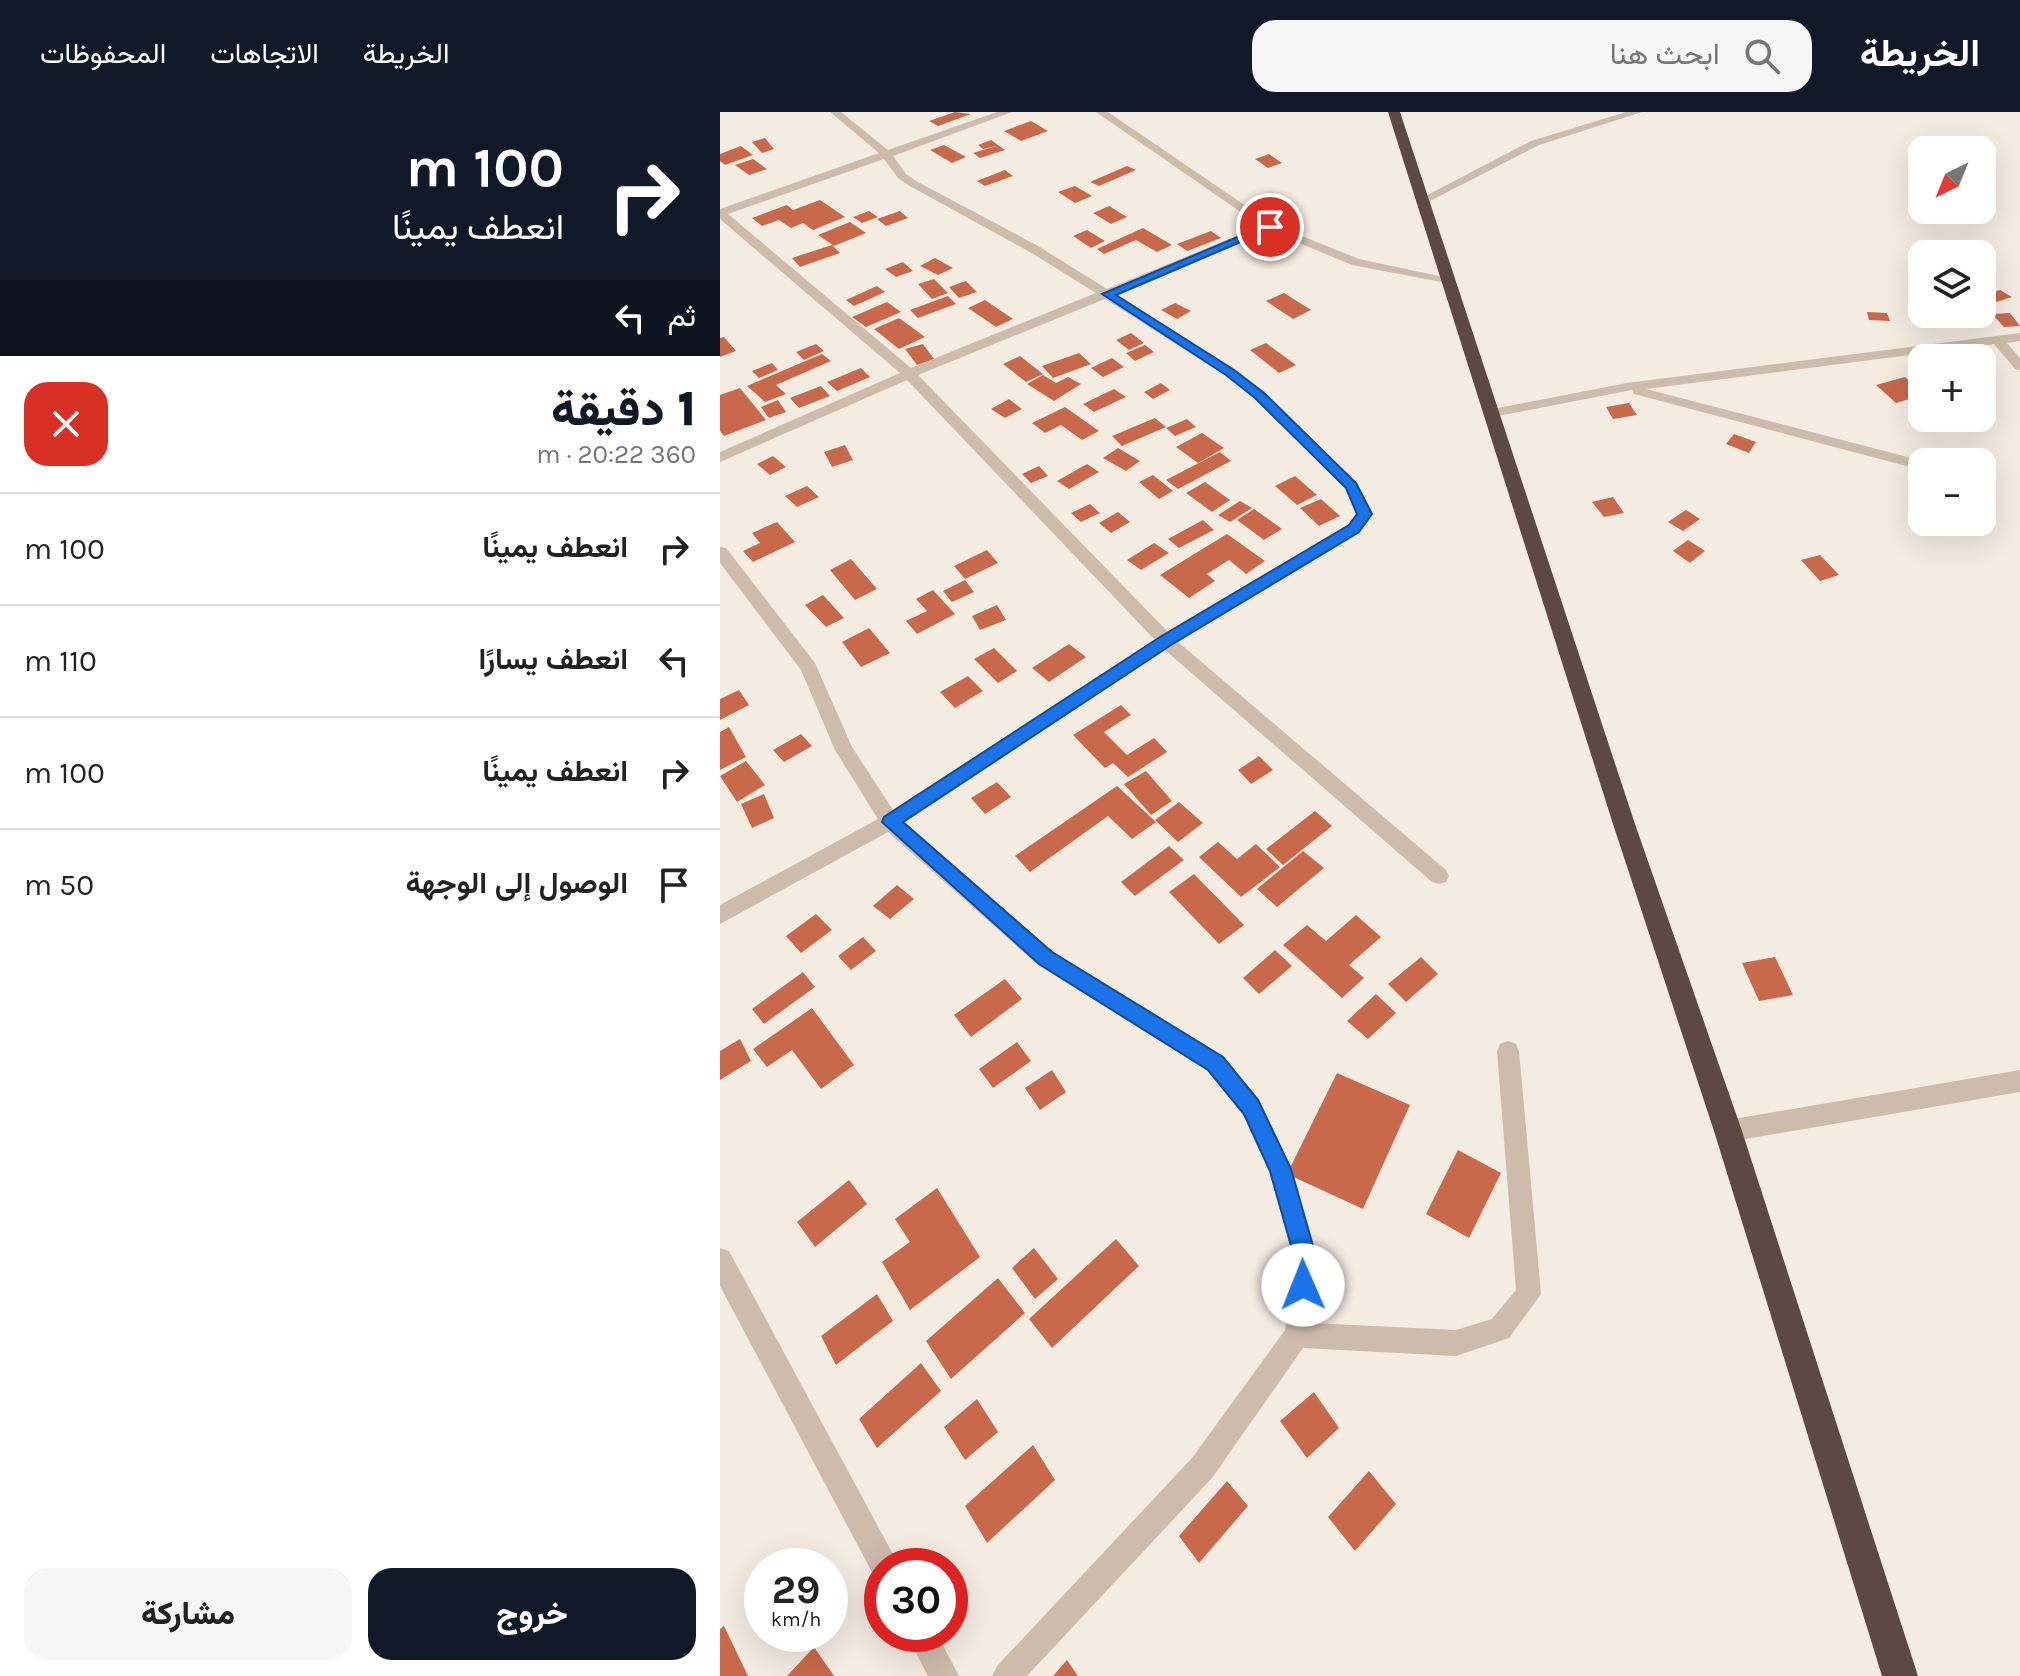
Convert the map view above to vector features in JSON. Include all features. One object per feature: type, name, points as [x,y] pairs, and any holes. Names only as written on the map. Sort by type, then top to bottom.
[{"type":"highway","points":[[1394,112],[1619,809],[1728,1131],[1900,1676]]},
{"type":"street","points":[[720,915],[890,822],[1166,641],[1354,529],[1365,514],[1352,486],[1260,395],[1230,372],[1034,249],[912,183],[902,176],[886,154],[835,112]]},
{"type":"street","points":[[1007,112],[720,213],[909,374],[1166,641],[1439,876]]},
{"type":"street","points":[[1101,112],[1270,227],[1356,262],[1447,279]]},
{"type":"street","points":[[1424,200],[1535,143],[1637,112]]},
{"type":"street","points":[[720,457],[909,374],[1270,227]]},
{"type":"street","points":[[1493,413],[1627,387],[2020,337]]},
{"type":"street","points":[[1997,340],[2020,366]]},
{"type":"street","points":[[1627,387],[1908,461]]},
{"type":"street","points":[[720,552],[809,667],[844,750],[890,822],[1045,958],[1215,1063],[1251,1107],[1280,1169],[1306,1260],[1297,1335],[1202,1468],[1007,1676]]},
{"type":"street","points":[[1297,1335],[1456,1343],[1500,1329],[1529,1294],[1508,1051]]},
{"type":"street","points":[[1728,1131],[2020,1081]]},
{"type":"street","points":[[720,1260],[874,1548]]},
{"type":"street","points":[[931,1652],[944,1676]]},
{"type":"building","points":[[955,112],[971,114],[938,126],[929,121]]},
{"type":"building","points":[[1031,121],[1048,131],[1021,141],[1004,131]]},
{"type":"building","points":[[765,138],[774,149],[762,153],[752,142]]},
{"type":"building","points":[[991,140],[1005,150],[980,158],[973,153],[996,146],[983,149],[978,145]]},
{"type":"building","points":[[944,145],[966,157],[952,163],[930,150]]},
{"type":"building","points":[[741,146],[753,155],[725,165],[720,161],[720,154]]},
{"type":"building","points":[[1269,154],[1282,163],[1268,168],[1255,159]]},
{"type":"building","points":[[753,159],[767,169],[749,175],[735,165]]},
{"type":"building","points":[[1127,166],[1136,170],[1099,186],[1090,182]]},
{"type":"building","points":[[1005,170],[1013,176],[985,186],[977,181]]},
{"type":"building","points":[[1075,186],[1092,196],[1075,203],[1058,192]]},
{"type":"building","points":[[820,200],[845,217],[813,230],[803,223],[791,228],[779,220],[762,226],[752,218],[787,205],[793,210]]},
{"type":"building","points":[[1109,206],[1127,217],[1111,224],[1093,213]]},
{"type":"building","points":[[869,211],[878,217],[862,223],[853,217]]},
{"type":"building","points":[[900,211],[908,218],[886,226],[877,219]]},
{"type":"building","points":[[850,222],[866,233],[834,246],[818,235]]},
{"type":"building","points":[[1143,228],[1172,245],[1157,252],[1136,240],[1104,254],[1097,249]]},
{"type":"building","points":[[1087,230],[1105,241],[1091,248],[1073,236]]},
{"type":"building","points":[[1211,231],[1221,238],[1187,251],[1177,244]]},
{"type":"building","points":[[832,245],[840,253],[800,267],[792,258]]},
{"type":"building","points":[[935,258],[953,268],[938,275],[920,266]]},
{"type":"building","points":[[903,262],[913,271],[896,277],[885,269]]},
{"type":"building","points":[[934,279],[948,293],[932,299],[918,284]]},
{"type":"building","points":[[966,281],[977,292],[959,298],[949,287]]},
{"type":"building","points":[[877,286],[885,292],[854,306],[846,300]]},
{"type":"building","points":[[2000,290],[2012,297],[1996,302],[1996,291]]},
{"type":"building","points":[[1284,293],[1311,310],[1293,319],[1266,301]]},
{"type":"building","points":[[948,296],[956,304],[918,318],[910,310]]},
{"type":"building","points":[[985,300],[1013,319],[996,327],[968,308]]},
{"type":"building","points":[[887,302],[901,312],[866,327],[852,317]]},
{"type":"building","points":[[1175,303],[1191,311],[1177,319],[1161,310]]},
{"type":"building","points":[[1867,312],[1887,313],[1890,321],[1869,320]]},
{"type":"building","points":[[2010,313],[2020,326],[2004,327],[1996,314]]},
{"type":"building","points":[[899,318],[925,337],[899,349],[874,329]]},
{"type":"building","points":[[1131,333],[1144,343],[1129,350],[1116,340]]},
{"type":"building","points":[[724,337],[736,351],[720,357],[720,338]]},
{"type":"building","points":[[1266,343],[1296,365],[1279,373],[1250,350]]},
{"type":"building","points":[[816,344],[824,351],[804,360],[796,352]]},
{"type":"building","points":[[923,344],[934,359],[917,365],[905,349]]},
{"type":"building","points":[[1145,345],[1154,352],[1135,361],[1126,353]]},
{"type":"building","points":[[1079,353],[1091,364],[1053,378],[1042,366]]},
{"type":"building","points":[[822,354],[831,361],[776,385],[786,394],[765,402],[747,386]]},
{"type":"building","points":[[1020,356],[1043,374],[1026,382],[1003,364]]},
{"type":"building","points":[[1112,358],[1124,367],[1103,377],[1091,368]]},
{"type":"building","points":[[772,363],[778,370],[759,378],[752,371]]},
{"type":"building","points":[[861,368],[870,377],[837,391],[827,382]]},
{"type":"building","points":[[1043,375],[1056,383],[1068,377],[1081,384],[1054,401],[1027,384]]},
{"type":"building","points":[[1905,377],[1908,380],[1908,399],[1896,403],[1876,385]]},
{"type":"building","points":[[1161,383],[1170,390],[1153,399],[1144,392]]},
{"type":"building","points":[[821,386],[830,396],[799,408],[790,398]]},
{"type":"building","points":[[740,388],[766,420],[724,436],[720,431],[720,395]]},
{"type":"building","points":[[1114,389],[1126,397],[1094,412],[1083,404]]},
{"type":"building","points":[[1009,399],[1022,409],[1005,418],[991,409]]},
{"type":"building","points":[[778,400],[786,412],[769,418],[761,407]]},
{"type":"building","points":[[1629,403],[1637,415],[1613,419],[1606,407]]},
{"type":"building","points":[[1065,407],[1099,431],[1082,440],[1061,425],[1045,433],[1032,423]]},
{"type":"building","points":[[1155,418],[1166,427],[1122,446],[1112,436]]},
{"type":"building","points":[[1187,419],[1196,427],[1175,436],[1166,428]]},
{"type":"building","points":[[1202,433],[1224,448],[1198,463],[1176,447]]},
{"type":"building","points":[[1734,434],[1756,442],[1749,453],[1726,444]]},
{"type":"building","points":[[845,445],[853,460],[832,467],[824,452]]},
{"type":"building","points":[[1118,448],[1140,461],[1126,471],[1103,458]]},
{"type":"building","points":[[1220,452],[1231,461],[1178,489],[1166,480]]},
{"type":"building","points":[[773,456],[786,467],[770,475],[757,464]]},
{"type":"building","points":[[1087,464],[1099,472],[1069,489],[1057,481]]},
{"type":"building","points":[[1039,466],[1048,476],[1031,483],[1022,474]]},
{"type":"building","points":[[1153,475],[1173,491],[1159,499],[1139,482]]},
{"type":"building","points":[[1295,476],[1317,495],[1297,505],[1275,486]]},
{"type":"building","points":[[1205,482],[1230,500],[1212,512],[1186,493]]},
{"type":"building","points":[[807,486],[819,497],[797,507],[785,496]]},
{"type":"building","points":[[1613,497],[1624,513],[1604,517],[1592,502]]},
{"type":"building","points":[[1321,499],[1340,516],[1319,526],[1300,508]]},
{"type":"building","points":[[1240,501],[1252,508],[1230,522],[1218,515]]},
{"type":"building","points":[[1090,504],[1100,513],[1081,522],[1071,513]]},
{"type":"building","points":[[1254,509],[1282,529],[1264,540],[1237,520]]},
{"type":"building","points":[[1686,510],[1700,519],[1683,531],[1668,522]]},
{"type":"building","points":[[1118,512],[1130,522],[1111,533],[1099,523]]},
{"type":"building","points":[[1203,520],[1214,530],[1179,548],[1168,539]]},
{"type":"building","points":[[777,522],[795,542],[753,562],[743,551],[760,543],[752,533]]},
{"type":"building","points":[[1227,534],[1265,561],[1246,574],[1229,560],[1207,574],[1215,581],[1189,598],[1160,575]]},
{"type":"building","points":[[1688,540],[1705,551],[1690,563],[1673,551]]},
{"type":"building","points":[[1154,543],[1169,553],[1141,570],[1127,560]]},
{"type":"building","points":[[987,550],[998,563],[965,579],[954,566]]},
{"type":"building","points":[[1820,555],[1839,575],[1820,581],[1801,560]]},
{"type":"building","points":[[851,559],[877,589],[855,600],[830,570]]},
{"type":"building","points":[[965,580],[974,592],[952,602],[943,591]]},
{"type":"building","points":[[933,590],[955,614],[917,634],[906,621],[927,611],[916,599]]},
{"type":"building","points":[[823,595],[844,618],[826,627],[805,605]]},
{"type":"building","points":[[997,605],[1006,620],[980,630],[972,616]]},
{"type":"building","points":[[869,628],[890,653],[861,667],[842,642]]},
{"type":"building","points":[[1069,644],[1086,657],[1049,682],[1032,668]]},
{"type":"building","points":[[994,648],[1017,671],[998,683],[974,659]]},
{"type":"building","points":[[968,676],[983,691],[955,708],[940,692]]},
{"type":"building","points":[[739,690],[749,705],[720,720],[720,699]]},
{"type":"building","points":[[1121,705],[1131,715],[1104,732],[1127,755],[1154,738],[1167,752],[1128,777],[1113,763],[1105,768],[1073,735]]},
{"type":"building","points":[[729,727],[746,757],[720,770],[720,732]]},
{"type":"building","points":[[801,734],[812,746],[784,762],[773,750]]},
{"type":"building","points":[[1259,756],[1273,770],[1251,784],[1238,770]]},
{"type":"building","points":[[746,761],[765,785],[737,802],[720,776]]},
{"type":"building","points":[[1146,771],[1172,801],[1151,815],[1124,784]]},
{"type":"building","points":[[997,782],[1011,797],[985,814],[971,798]]},
{"type":"building","points":[[1117,786],[1156,822],[1132,839],[1108,816],[1030,872],[1015,856]]},
{"type":"building","points":[[764,794],[774,818],[752,828],[741,804]]},
{"type":"building","points":[[1179,802],[1203,823],[1178,842],[1155,820]]},
{"type":"building","points":[[1315,811],[1332,826],[1283,865],[1266,849]]},
{"type":"building","points":[[1218,842],[1237,859],[1256,844],[1280,867],[1241,897],[1199,857]]},
{"type":"building","points":[[1169,846],[1184,860],[1135,896],[1121,882]]},
{"type":"building","points":[[1303,851],[1324,868],[1277,907],[1257,889]]},
{"type":"building","points":[[1194,874],[1244,925],[1219,944],[1169,892]]},
{"type":"building","points":[[897,885],[914,899],[890,919],[873,906]]},
{"type":"building","points":[[816,914],[832,930],[801,953],[786,936]]},
{"type":"building","points":[[1356,915],[1381,937],[1349,965],[1364,978],[1342,998],[1283,945],[1307,925],[1326,941]]},
{"type":"building","points":[[863,937],[876,951],[851,970],[838,956]]},
{"type":"building","points":[[1275,950],[1292,966],[1259,994],[1243,978]]},
{"type":"building","points":[[1421,957],[1438,974],[1406,1002],[1388,984]]},
{"type":"building","points":[[1775,957],[1793,995],[1759,1001],[1742,963]]},
{"type":"building","points":[[803,972],[815,987],[764,1024],[752,1009]]},
{"type":"building","points":[[1005,979],[1022,999],[971,1037],[954,1015]]},
{"type":"building","points":[[1376,994],[1396,1013],[1368,1039],[1347,1021]]},
{"type":"building","points":[[812,1008],[854,1065],[821,1089],[792,1050],[767,1067],[753,1049]]},
{"type":"building","points":[[740,1039],[751,1061],[720,1080],[720,1051]]},
{"type":"building","points":[[1017,1042],[1031,1061],[993,1088],[979,1069]]},
{"type":"building","points":[[1052,1070],[1066,1092],[1040,1110],[1025,1088]]},
{"type":"building","points":[[1337,1073],[1410,1105],[1363,1209],[1287,1174]]},
{"type":"building","points":[[1458,1150],[1501,1173],[1469,1238],[1426,1214]]},
{"type":"building","points":[[849,1180],[867,1204],[815,1247],[797,1222]]},
{"type":"building","points":[[937,1188],[980,1257],[910,1310],[882,1262],[910,1242],[895,1219]]},
{"type":"building","points":[[1116,1239],[1139,1266],[1052,1348],[1029,1319]]},
{"type":"building","points":[[1034,1248],[1058,1279],[1035,1299],[1012,1268]]},
{"type":"building","points":[[998,1278],[1025,1313],[951,1379],[926,1341]]},
{"type":"building","points":[[877,1294],[893,1321],[836,1365],[821,1336]]},
{"type":"building","points":[[921,1363],[941,1391],[877,1448],[859,1419]]},
{"type":"building","points":[[1314,1392],[1339,1428],[1307,1458],[1280,1421]]},
{"type":"building","points":[[977,1399],[998,1432],[965,1460],[944,1427]]},
{"type":"building","points":[[1033,1445],[1055,1480],[987,1543],[965,1506]]},
{"type":"building","points":[[1369,1471],[1396,1504],[1355,1551],[1328,1517]]},
{"type":"building","points":[[1227,1481],[1248,1506],[1199,1563],[1179,1536]]},
{"type":"building","points":[[724,1626],[748,1676],[720,1676],[720,1629]]},
{"type":"building","points":[[809,1652],[817,1652],[834,1676],[787,1676]]},
{"type":"building","points":[[1067,1660],[1078,1676],[1053,1676]]},
{"type":"route","points":[[1270,227],[1107,294],[1230,372],[1260,395],[1352,486],[1365,514],[1354,529],[1166,641],[890,822],[1045,958],[1215,1063],[1251,1107],[1280,1169],[1306,1260],[1303,1285]]}]
